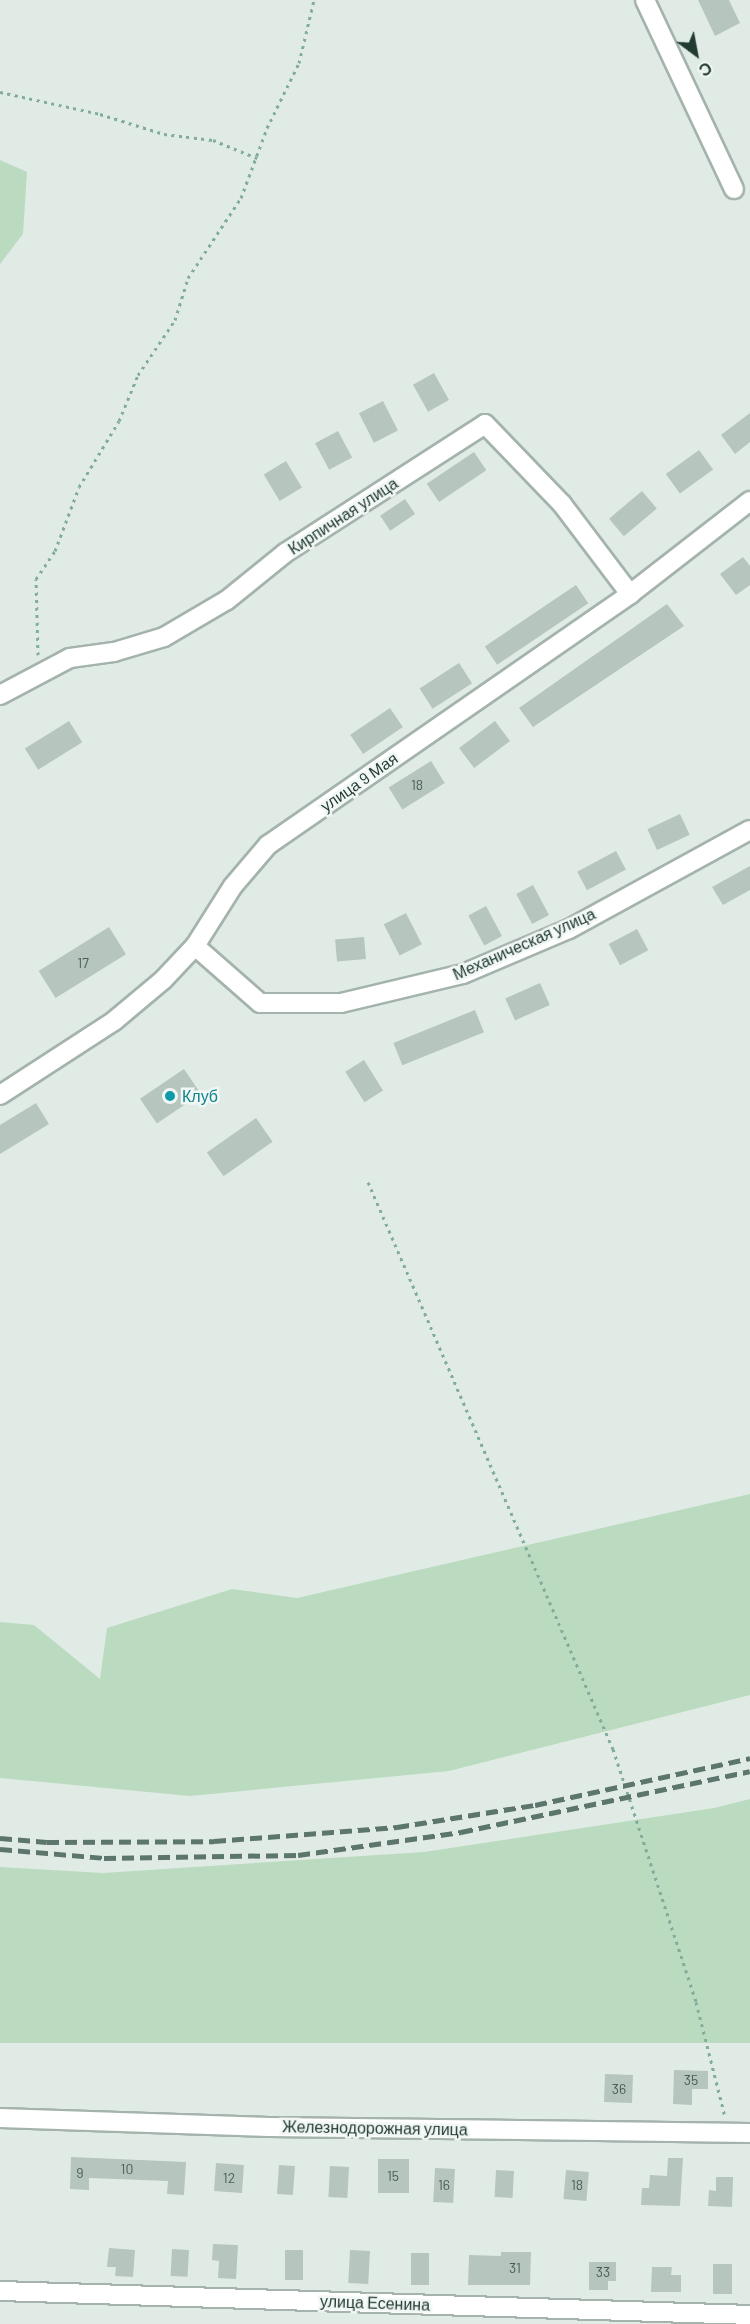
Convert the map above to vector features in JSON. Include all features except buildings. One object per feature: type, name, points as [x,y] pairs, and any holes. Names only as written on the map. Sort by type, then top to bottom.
[{"type":"street","points":[[645,0],[734,189]]},
{"type":"street","name":"Кирпичная улица","points":[[0,695],[70,658],[114,652],[164,637],[227,600],[285,553],[485,424],[562,504],[630,594]]},
{"type":"street","name":"улица 9 Мая","points":[[3,1088],[114,1022],[163,980],[195,946],[233,886],[268,845],[630,594],[750,501]]},
{"type":"street","name":"Механическая улица","points":[[195,946],[260,1003],[341,1003],[474,970],[569,929],[750,830]]},
{"type":"street","name":"Железнодорожная улица","points":[[0,2118],[269,2127],[750,2133]]},
{"type":"street","name":"улица Есенина","points":[[0,2290],[750,2315]]},
{"type":"path","points":[[44,671],[36,647],[36,579],[55,551],[79,487],[119,421],[138,375],[175,320],[188,278],[241,198],[267,128],[299,63],[314,0]]},
{"type":"path","points":[[0,92],[100,114],[164,134],[213,140],[257,158]]},
{"type":"path","points":[[368,1182],[614,1749],[696,2002],[729,2133]]},
{"type":"green space","points":[[0,160],[27,172],[23,234],[0,264]]},
{"type":"green space","points":[[750,1494],[750,1695],[449,1771],[190,1796],[0,1778],[0,1622],[34,1625],[100,1679],[107,1628],[232,1589],[297,1598]]},
{"type":"green space","points":[[750,1799],[750,2043],[0,2043],[0,1867],[103,1873],[424,1852],[714,1808]]},
{"type":"railway","points":[[0,1838],[47,1842],[214,1841],[397,1827],[535,1805],[750,1758]]},
{"type":"railway","points":[[0,1849],[104,1858],[298,1855],[461,1832],[750,1771]]},
{"type":"place","name":"Клуб","points":[[170,1096]]}]
